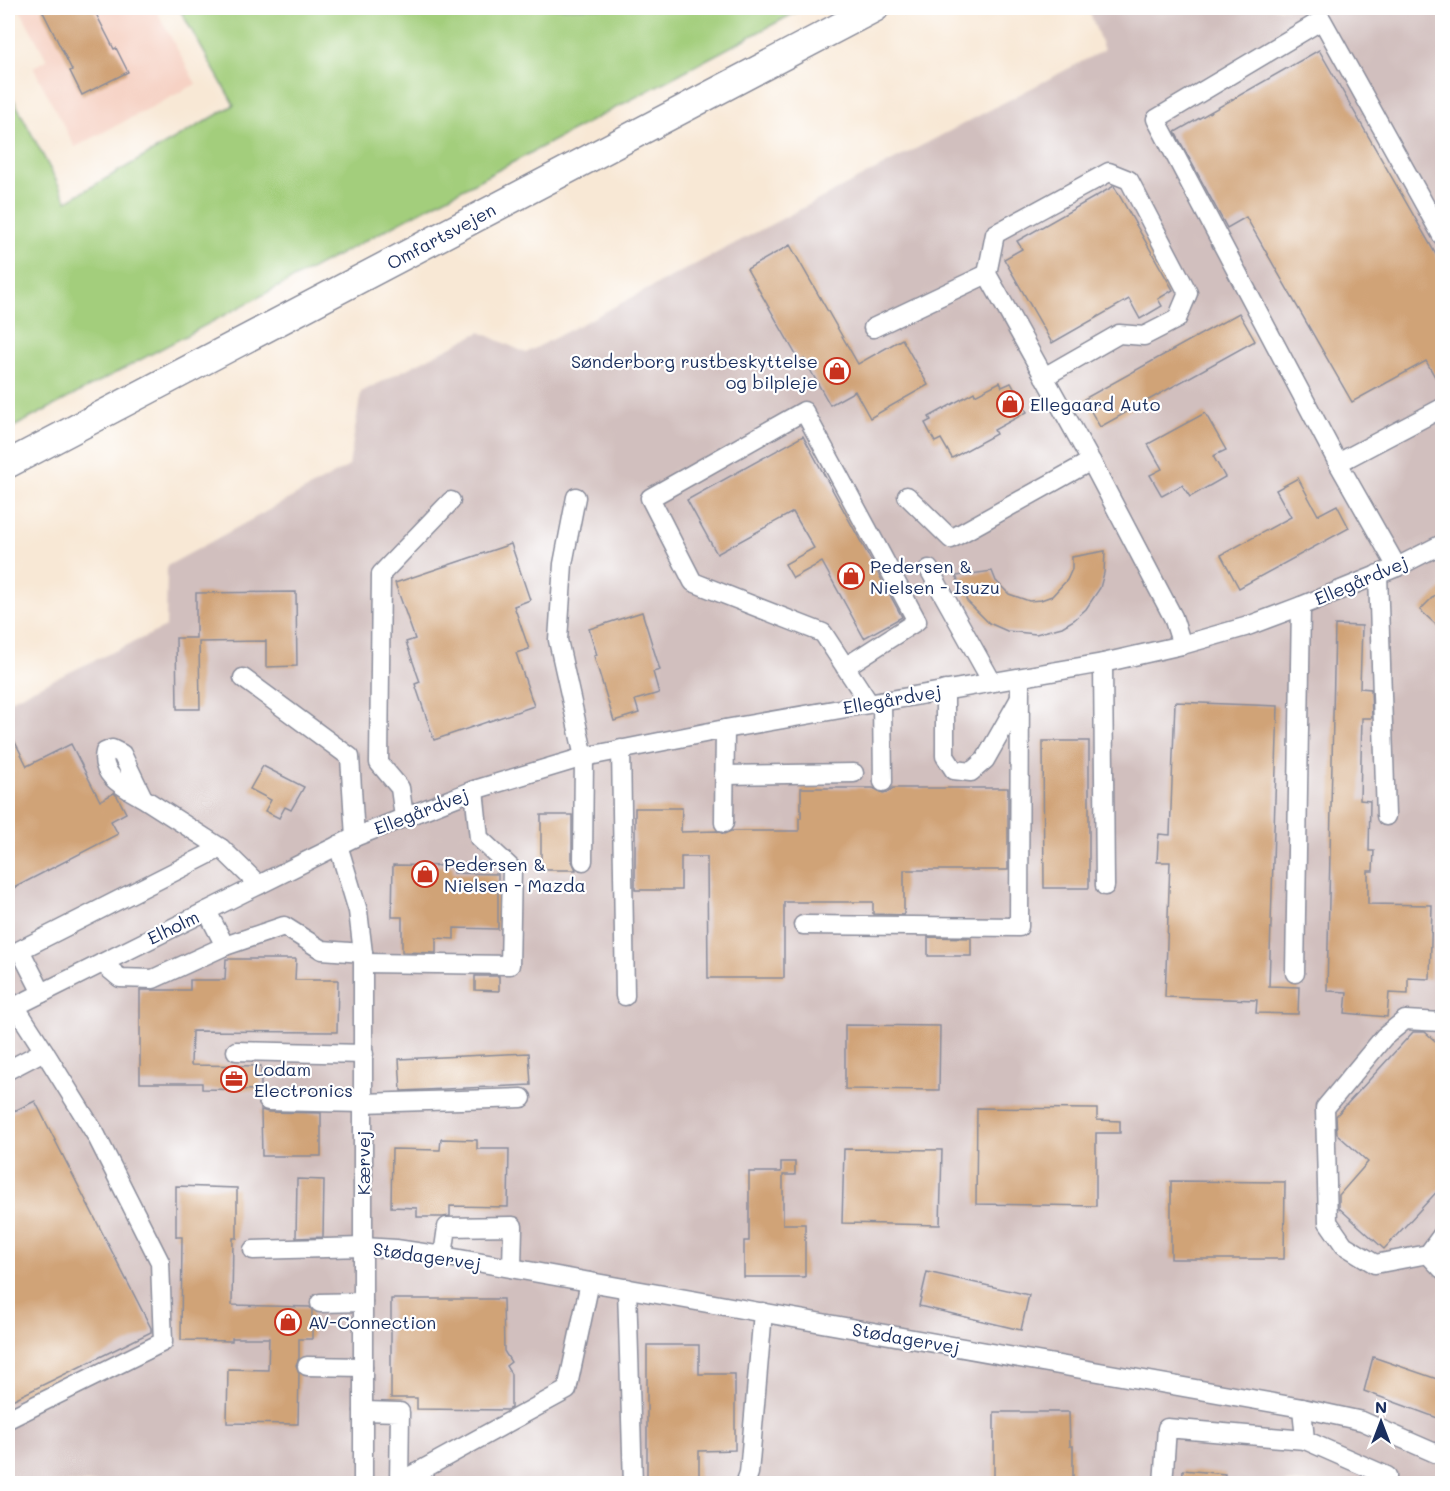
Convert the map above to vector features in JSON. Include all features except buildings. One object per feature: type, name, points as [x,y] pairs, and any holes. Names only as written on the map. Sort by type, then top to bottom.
[{"type":"highway","name":"Omfartsvejen","points":[[8,464],[875,8]]},
{"type":"street","points":[[1397,567],[1338,463],[1156,119],[1322,20],[1443,236]]},
{"type":"street","points":[[1044,377],[1119,334],[1144,336],[1177,319],[1188,293],[1129,180],[1109,172],[995,234],[987,274],[1044,377],[1091,461],[1173,617],[1182,645]]},
{"type":"street","points":[[873,328],[987,274]]},
{"type":"street","points":[[1338,463],[1443,408]]},
{"type":"street","points":[[845,667],[917,621],[804,411],[650,498],[693,582],[823,633],[845,667],[875,703],[883,782]]},
{"type":"street","points":[[907,496],[951,539],[1091,461]]},
{"type":"street","points":[[576,497],[563,564],[558,640],[584,757],[583,861]]},
{"type":"street","points":[[404,817],[400,788],[380,763],[381,573],[451,501]]},
{"type":"street","name":"Ellegårdvej","points":[[338,845],[474,790],[584,757],[725,729],[1103,663],[1182,645],[1245,627],[1301,606],[1397,567],[1443,544]]},
{"type":"street","points":[[929,569],[992,682]]},
{"type":"street","points":[[1378,574],[1386,816]]},
{"type":"street","points":[[1295,974],[1301,606]]},
{"type":"street","points":[[1103,663],[1105,886]]},
{"type":"street","points":[[243,678],[350,758],[355,837]]},
{"type":"street","points":[[803,925],[1019,927],[1020,678]]},
{"type":"street","points":[[945,690],[945,756],[954,770],[971,772],[986,760],[1020,699]]},
{"type":"street","points":[[724,823],[725,729]]},
{"type":"street","points":[[621,749],[625,996]]},
{"type":"street","points":[[723,775],[854,773]]},
{"type":"street","points":[[102,963],[120,978],[153,979],[225,946],[284,926],[322,950],[364,958],[510,964],[512,869],[479,838],[474,790]]},
{"type":"street","points":[[143,798],[221,848],[259,885]]},
{"type":"street","name":"Kærvej","points":[[338,845],[358,911],[364,958],[363,1484]]},
{"type":"street","name":"Elholm","points":[[11,1008],[338,845]]},
{"type":"street","points":[[42,993],[20,950],[221,848]]},
{"type":"street","points":[[207,911],[225,946]]},
{"type":"street","points":[[8,1419],[163,1342],[160,1262],[96,1135],[44,1051],[11,1008]]},
{"type":"street","points":[[1443,1022],[1405,1020],[1384,1037],[1325,1108],[1328,1222],[1344,1245],[1375,1264],[1428,1254],[1443,1235]]},
{"type":"street","points":[[8,1070],[44,1051]]},
{"type":"street","points":[[236,1051],[364,1054]]},
{"type":"street","points":[[268,1101],[363,1102],[522,1098]]},
{"type":"street","points":[[443,1256],[447,1227],[513,1226],[512,1268]]},
{"type":"street","name":"Stødagervej","points":[[253,1250],[363,1247],[443,1256],[1302,1408],[1362,1421],[1443,1456]]},
{"type":"street","points":[[1428,1254],[1443,1269]]},
{"type":"street","points":[[398,1483],[567,1390],[590,1282]]},
{"type":"street","points":[[627,1288],[633,1484]]},
{"type":"street","points":[[320,1303],[363,1302]]},
{"type":"street","points":[[745,1484],[749,1473],[763,1312]]},
{"type":"street","points":[[307,1366],[363,1367]]},
{"type":"street","points":[[1302,1408],[1305,1440]]},
{"type":"street","points":[[363,1411],[400,1412],[398,1483]]},
{"type":"street","points":[[1163,1484],[1167,1428],[1305,1440],[1387,1476],[1387,1484]]},
{"type":"shaded area","points":[[19,8],[155,8],[196,84],[75,147],[33,67],[47,60]]},
{"type":"shaded area","points":[[1088,8],[1442,8],[1442,1483],[8,1483],[8,701],[166,627],[167,566],[349,466],[361,392],[480,332],[526,353],[1104,50]]},
{"type":"green space","points":[[179,8],[804,8],[8,430],[8,89],[67,201],[234,105]]},
{"type":"place","name":"Sønderborg rustbeskyttelse og bilpleje","points":[[837,371]]},
{"type":"place","name":"Ellegaard Auto","points":[[1010,404]]},
{"type":"place","name":"Pedersen & Nielsen - Isuzu","points":[[851,576]]},
{"type":"place","name":"Pedersen & Nielsen - Mazda","points":[[425,874]]},
{"type":"place","name":"Lodam Electronics","points":[[234,1079]]},
{"type":"place","name":"AV-Connection","points":[[288,1322]]}]
